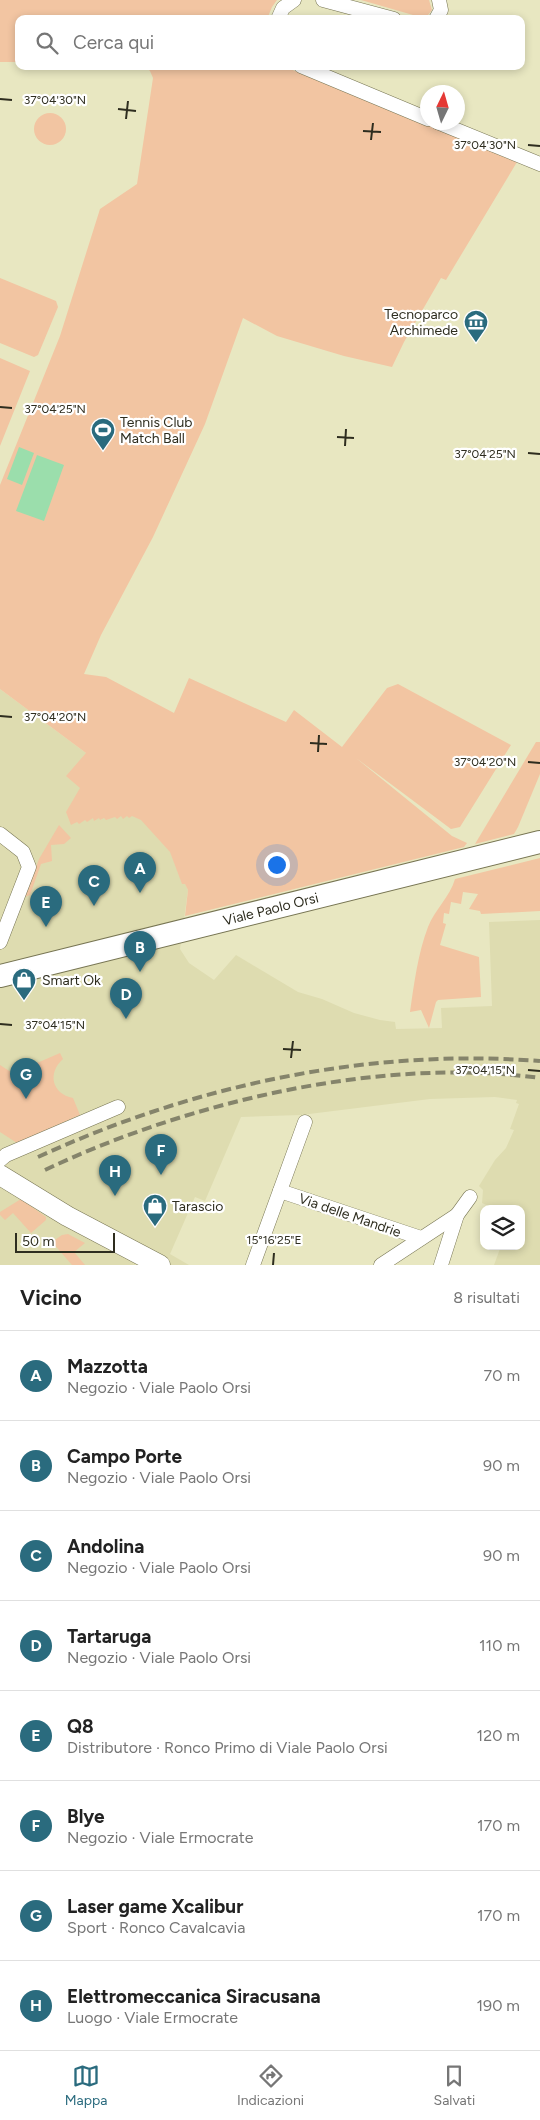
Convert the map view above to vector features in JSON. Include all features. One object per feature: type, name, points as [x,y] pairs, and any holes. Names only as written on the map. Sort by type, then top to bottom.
[{"type":"main road","name":"Viale Paolo Orsi","points":[[0,976],[540,842]]},
{"type":"main road","points":[[0,1175],[67,1216],[160,1265]]},
{"type":"street","points":[[280,15],[283,8],[294,0]]},
{"type":"street","points":[[323,0],[379,15]]},
{"type":"street","points":[[438,15],[441,10],[439,0]]},
{"type":"street","points":[[311,70],[420,116]]},
{"type":"street","points":[[456,130],[540,164]]},
{"type":"street","points":[[0,834],[23,852],[29,867],[0,942]]},
{"type":"street","points":[[0,1160],[6,1155],[118,1107]]},
{"type":"street","points":[[253,1265],[305,1122]]},
{"type":"street","name":"Via delle Mandrie","points":[[280,1191],[420,1238]]},
{"type":"street","points":[[441,1265],[457,1215],[470,1197]]},
{"type":"street","points":[[382,1265],[457,1215]]},
{"type":"shaded area","points":[[0,0],[277,0],[269,15],[15,15],[15,62],[0,62]]},
{"type":"shaded area","points":[[361,0],[429,0],[432,10],[428,15],[413,15]]},
{"type":"shaded area","points":[[149,70],[293,70],[420,122],[420,130],[439,130],[517,162],[446,280],[441,278],[404,342],[392,367],[344,356],[277,336],[243,318],[205,424],[153,537],[101,635],[84,674],[106,677],[174,713],[189,678],[286,722],[294,710],[342,747],[387,688],[398,684],[511,745],[460,827],[451,829],[356,758],[452,836],[467,843],[464,847],[185,916],[188,890],[185,884],[182,884],[170,852],[141,820],[132,816],[129,818],[127,816],[123,819],[121,816],[117,819],[115,817],[106,820],[104,818],[100,820],[99,818],[94,821],[93,818],[87,822],[85,820],[79,824],[77,822],[71,825],[66,812],[80,788],[66,776],[86,753],[0,689],[0,485],[60,336],[100,209],[137,184],[153,78]]},
{"type":"shaded area","points":[[50,113],[62,117],[66,129],[62,141],[50,145],[38,141],[34,129],[38,117]]},
{"type":"shaded area","points":[[0,278],[56,301],[58,307],[38,355],[34,357],[0,343]]},
{"type":"shaded area","points":[[0,358],[30,371],[0,446]]},
{"type":"shaded area","points":[[19,447],[34,453],[22,485],[7,479]]},
{"type":"shaded area","points":[[37,455],[64,465],[44,521],[16,511]]},
{"type":"shaded area","points":[[0,689],[86,753],[172,851],[188,890],[180,949],[189,963],[214,980],[236,955],[298,992],[322,999],[354,1013],[395,1022],[396,1029],[442,1028],[441,1008],[492,1006],[489,922],[540,920],[540,1265],[494,1265],[500,1250],[525,1250],[525,1205],[486,1205],[482,1203],[483,1190],[479,1186],[495,1160],[506,1148],[514,1130],[510,1129],[519,1104],[516,1103],[517,1100],[495,1097],[430,1099],[301,1115],[241,1117],[205,1201],[195,1197],[170,1254],[189,1265],[0,1265]]},
{"type":"shaded area","points":[[536,742],[540,742],[540,774],[514,834],[475,844]]},
{"type":"shaded area","points":[[59,825],[71,838],[64,844],[51,845],[52,861],[41,864],[30,895],[25,897],[39,859]]},
{"type":"shaded area","points":[[540,858],[540,911],[481,914],[480,911],[469,909],[478,894],[463,892],[461,904],[451,902],[449,914],[444,913],[443,923],[446,924],[440,945],[479,957],[481,997],[438,1000],[429,1028],[421,1010],[410,1012],[415,980],[428,927],[434,914],[450,892],[455,879]]},
{"type":"shaded area","points":[[60,1053],[63,1059],[55,1070],[54,1082],[60,1092],[73,1098],[80,1115],[17,1143],[0,1132],[0,1065],[25,1081],[37,1063]]},
{"type":"shaded area","points":[[21,1199],[46,1217],[46,1220],[31,1233],[13,1213],[5,1220],[0,1215],[0,1212]]},
{"type":"shaded area","points":[[68,1234],[85,1243],[74,1252],[85,1265],[72,1265],[52,1242],[62,1235]]},
{"type":"railway","points":[[38,1157],[158,1110],[220,1092],[283,1077],[411,1060],[475,1058],[540,1061]]},
{"type":"railway","points":[[45,1170],[160,1124],[223,1105],[286,1090],[351,1080],[416,1074],[479,1073],[540,1078]]},
{"type":"place","name":"Tecnoparco Archimede","points":[[476,343]]},
{"type":"place","name":"Tennis Club Match Ball","points":[[103,451]]},
{"type":"place","name":"Mazzotta","points":[[140,893]]},
{"type":"place","name":"Andolina","points":[[94,906]]},
{"type":"place","name":"Q8","points":[[46,927]]},
{"type":"place","name":"Campo Porte","points":[[140,972]]},
{"type":"place","name":"Smart Ok","points":[[24,1001]]},
{"type":"place","name":"Tartaruga","points":[[126,1019]]},
{"type":"place","name":"Laser game Xcalibur","points":[[26,1099]]},
{"type":"place","name":"Blye","points":[[161,1175]]},
{"type":"place","name":"Elettromeccanica Siracusana","points":[[115,1196]]},
{"type":"place","name":"Tarascio","points":[[155,1227]]}]
